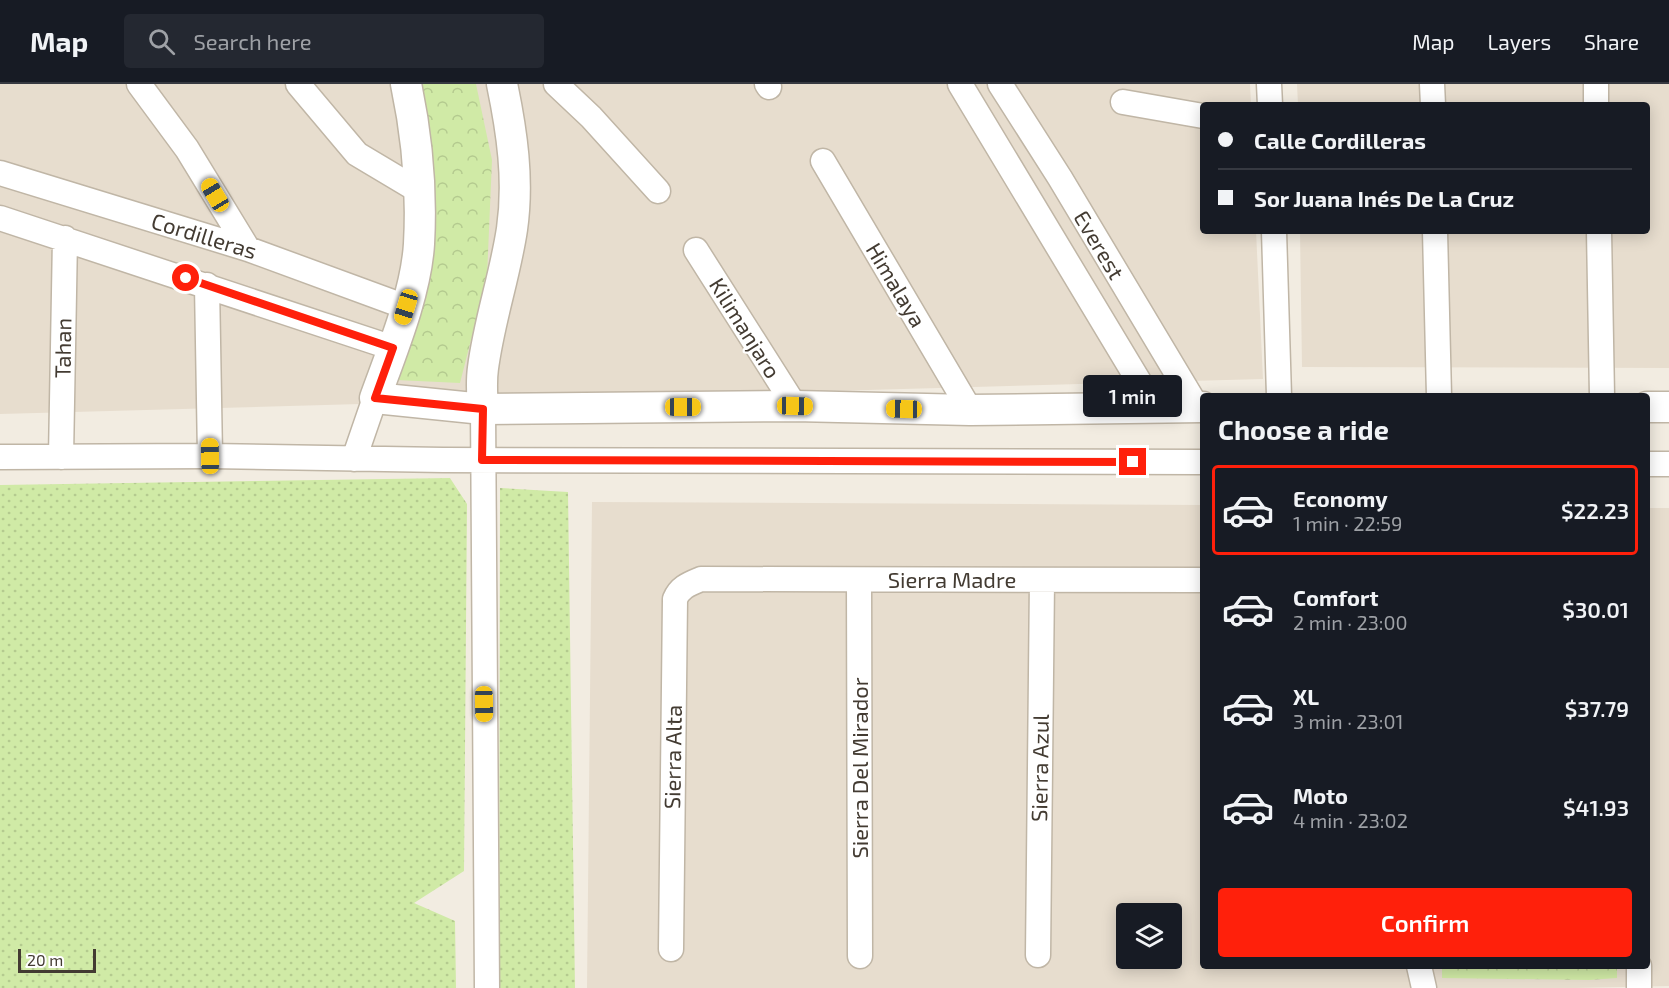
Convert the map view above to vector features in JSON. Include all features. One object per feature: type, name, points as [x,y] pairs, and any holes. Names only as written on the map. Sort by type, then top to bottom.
[{"type":"street","points":[[139,84],[187,149],[248,249]]},
{"type":"street","points":[[298,84],[357,154],[418,190]]},
{"type":"street","points":[[354,459],[406,307],[419,245],[417,142],[406,84]]},
{"type":"street","points":[[487,988],[482,371],[504,274],[516,185],[510,120],[502,84]]},
{"type":"street","points":[[556,84],[591,117],[658,191]]},
{"type":"street","name":"Everest","points":[[960,84],[1155,408]]},
{"type":"street","name":"Everest","points":[[1000,84],[1200,407]]},
{"type":"street","points":[[1269,84],[1270,102]]},
{"type":"street","points":[[1432,84],[1432,102]]},
{"type":"street","points":[[1596,84],[1596,102]]},
{"type":"street","points":[[1123,102],[1200,115]]},
{"type":"street","name":"Himalaya","points":[[823,161],[969,410]]},
{"type":"street","name":"Cordilleras","points":[[0,173],[248,249],[406,307]]},
{"type":"street","points":[[0,218],[393,348]]},
{"type":"street","points":[[1274,234],[1279,393]]},
{"type":"street","points":[[1435,234],[1439,393]]},
{"type":"street","points":[[1599,234],[1602,393]]},
{"type":"street","name":"Tahan","points":[[61,457],[65,238]]},
{"type":"street","name":"Kilimanjaro","points":[[696,250],[795,406]]},
{"type":"street","points":[[207,285],[210,456]]},
{"type":"street","points":[[375,398],[483,409],[795,406],[969,410],[1200,407]]},
{"type":"street","points":[[1650,406],[1669,406]]},
{"type":"street","points":[[0,457],[210,456],[482,460],[1200,462]]},
{"type":"street","points":[[1650,464],[1669,464]]},
{"type":"street","name":"Sierra Madre","points":[[701,579],[1200,580]]},
{"type":"street","name":"Sierra Alta","points":[[671,950],[675,600],[678,592],[686,585],[701,579]]},
{"type":"street","name":"Sierra Del Mirador","points":[[859,580],[860,956]]},
{"type":"street","name":"Sierra Azul","points":[[1038,955],[1042,580]]},
{"type":"street","points":[[1420,969],[1424,988]]},
{"type":"street","points":[[1639,969],[1639,988]]},
{"type":"shaded area","points":[[0,84],[1250,84],[1251,102],[1200,102],[1200,234],[1256,234],[1263,379],[0,414]]},
{"type":"shaded area","points":[[1297,84],[1669,84],[1669,368],[1302,367],[1300,234],[1650,234],[1650,102],[1298,102]]},
{"type":"shaded area","points":[[592,502],[1200,505],[1200,969],[1650,969],[1650,508],[1669,508],[1669,986],[1576,988],[587,988]]},
{"type":"green space","points":[[411,84],[476,84],[492,160],[487,277],[460,383],[396,380],[427,255]]},
{"type":"green space","points":[[450,478],[467,504],[464,871],[414,903],[455,921],[456,988],[0,988],[0,485]]},
{"type":"green space","points":[[500,488],[568,492],[575,988],[499,988]]},
{"type":"green space","points":[[1442,969],[1617,969],[1617,978],[1589,980],[1442,978]]},
{"type":"route","points":[[186,278],[393,348],[375,398],[483,409],[482,460],[1133,462]]}]
